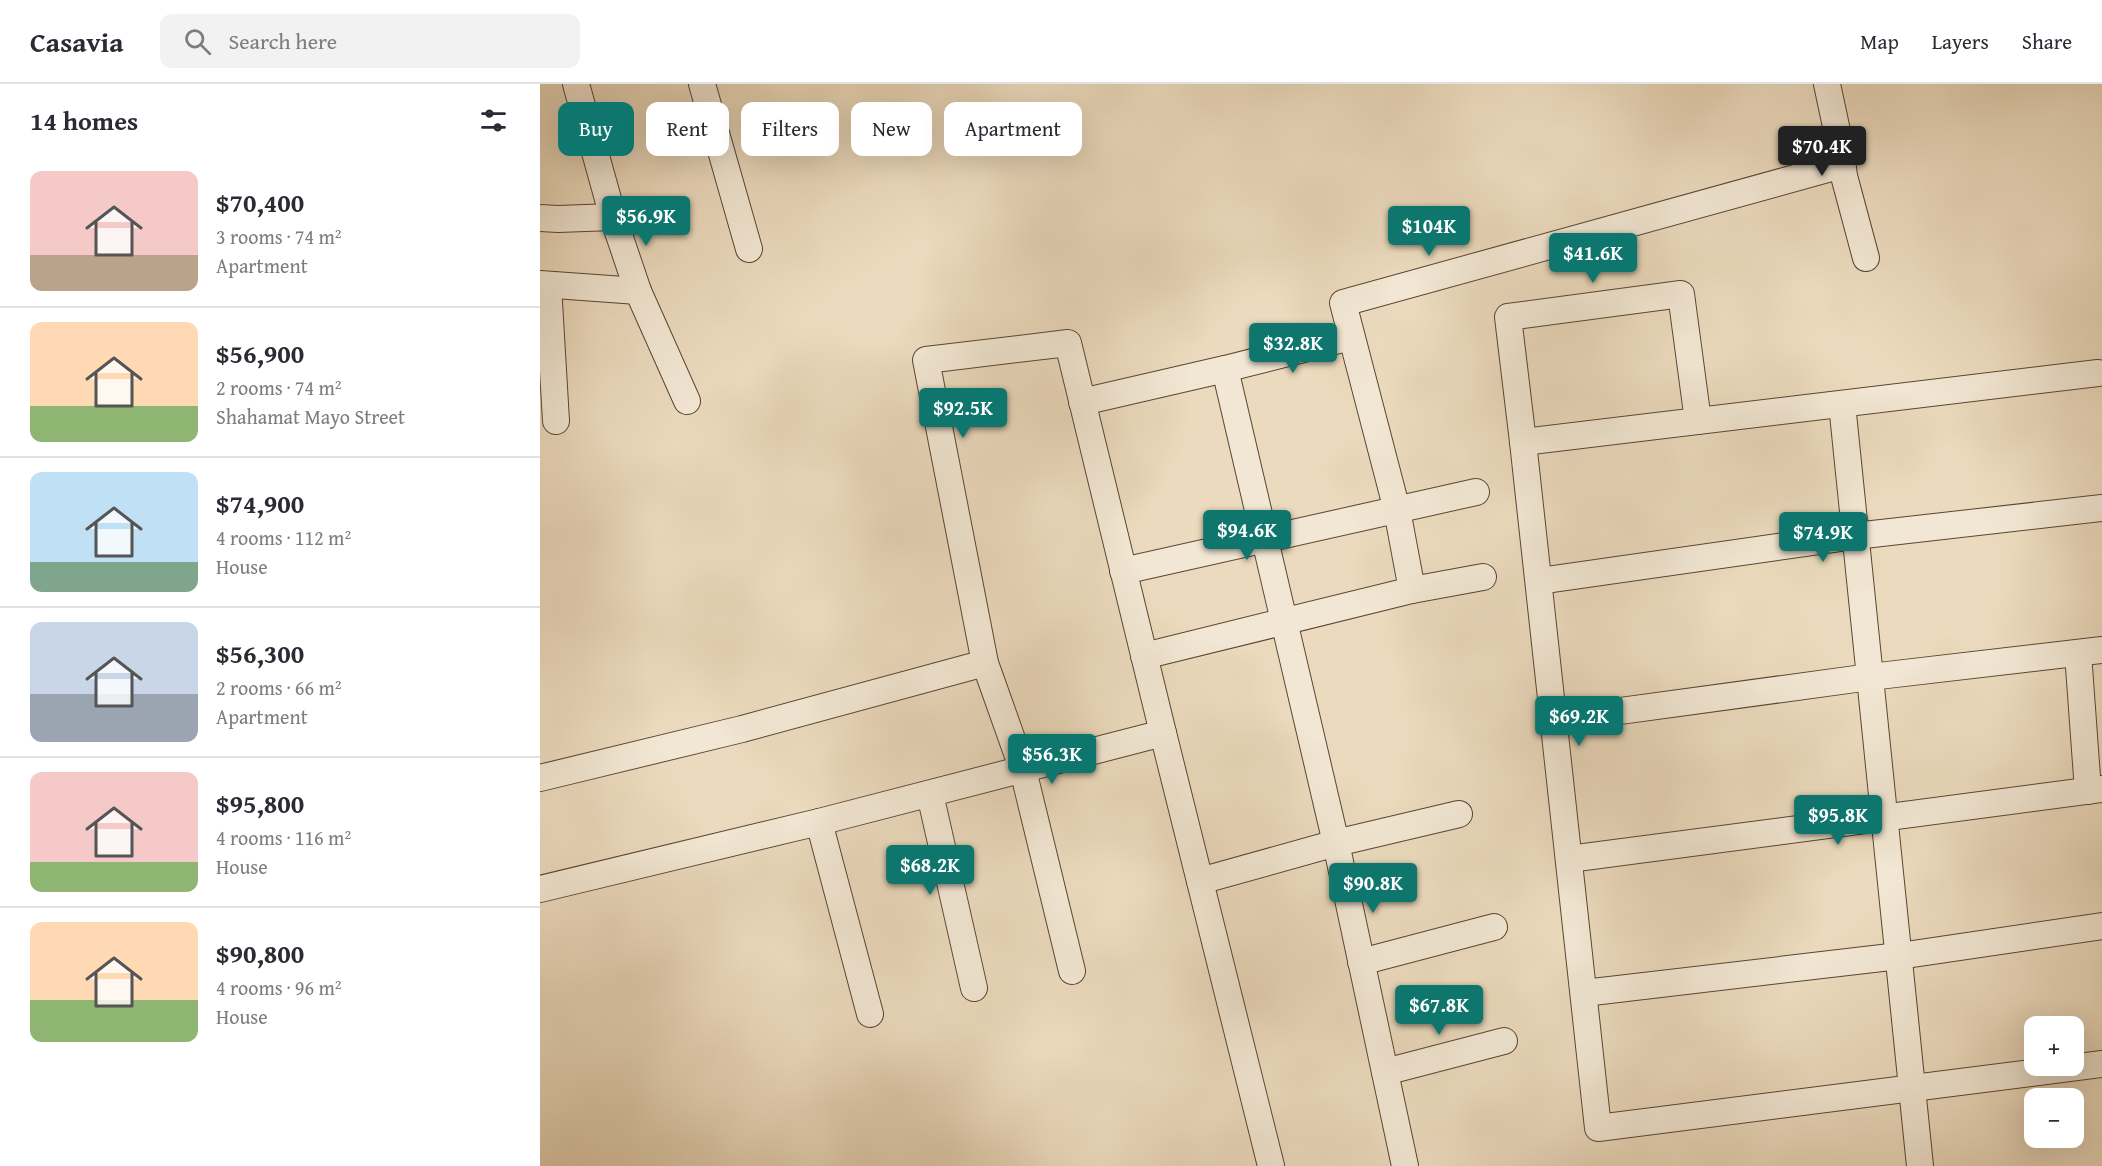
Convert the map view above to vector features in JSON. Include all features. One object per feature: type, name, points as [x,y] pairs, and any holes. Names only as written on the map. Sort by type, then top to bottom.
[{"type":"street","points":[[576,84],[613,217],[638,291],[687,401]]},
{"type":"street","points":[[702,84],[749,249]]},
{"type":"street","points":[[1827,84],[1842,165],[1866,258]]},
{"type":"street","points":[[1412,590],[1397,510],[1342,303],[1842,165]]},
{"type":"street","points":[[540,218],[613,217]]},
{"type":"street","points":[[556,422],[544,285],[638,291]]},
{"type":"street","points":[[1698,421],[1681,294],[1508,317],[1598,1128],[2102,1064]]},
{"type":"street","points":[[1082,402],[1352,337]]},
{"type":"street","points":[[1072,971],[1023,770],[985,663],[926,360],[1068,344],[1271,1166]]},
{"type":"street","points":[[1225,369],[1336,843],[1405,1166]]},
{"type":"street","points":[[1523,442],[2098,373]]},
{"type":"street","points":[[1842,404],[1920,1166]]},
{"type":"street","points":[[1123,571],[1476,492]]},
{"type":"street","points":[[1539,581],[1856,536],[2102,508]]},
{"type":"street","points":[[1144,656],[1412,590],[1483,577]]},
{"type":"street","points":[[1554,720],[1870,677],[2090,651],[2095,790],[1569,859]]},
{"type":"street","points":[[540,777],[742,729],[985,663]]},
{"type":"street","points":[[540,889],[819,822],[1163,733]]},
{"type":"street","points":[[930,794],[974,988]]},
{"type":"street","points":[[1200,881],[1336,843],[1459,814]]},
{"type":"street","points":[[819,822],[870,1014]]},
{"type":"street","points":[[1584,993],[1899,956],[2102,926]]},
{"type":"street","points":[[1361,962],[1494,927]]},
{"type":"street","points":[[1385,1072],[1504,1041]]}]
